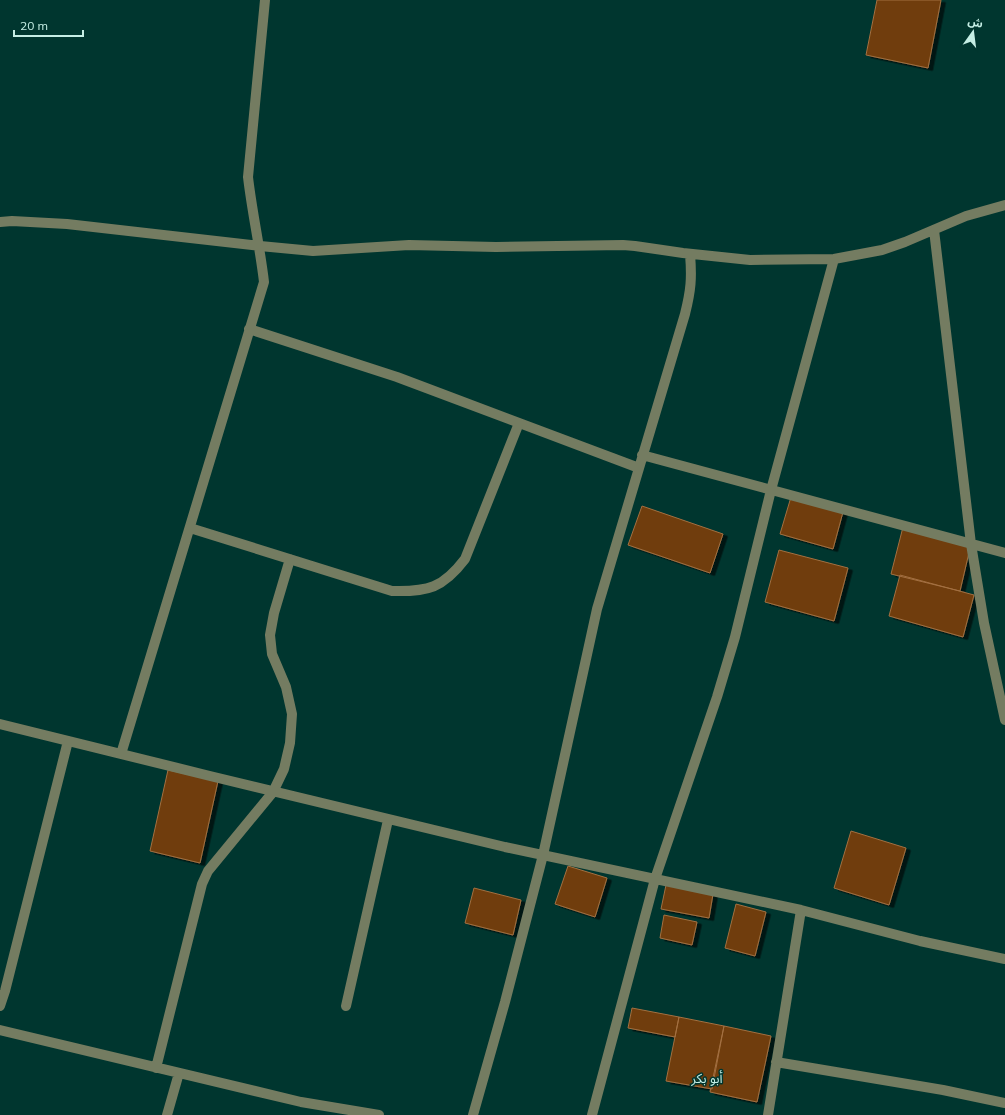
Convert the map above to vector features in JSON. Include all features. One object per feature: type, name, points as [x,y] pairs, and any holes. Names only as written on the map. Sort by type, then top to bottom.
[{"type":"street","points":[[121,754],[264,282],[260,246],[251,206],[248,177],[265,0]]},
{"type":"street","points":[[0,222],[12,221],[67,224],[313,251],[410,245],[629,246],[750,260],[834,259],[882,250],[966,216],[1005,205]]},
{"type":"street","points":[[934,230],[971,544],[984,623],[1005,720]]},
{"type":"street","points":[[473,1115],[505,1002],[543,855],[597,609],[690,295],[692,278],[690,254]]},
{"type":"street","points":[[592,1115],[655,879],[717,697],[735,637],[771,490],[834,259]]},
{"type":"street","points":[[249,329],[397,377],[639,468]]},
{"type":"street","points":[[190,528],[392,591],[415,592],[445,581],[455,572],[465,559],[519,423]]},
{"type":"street","points":[[642,455],[1005,553]]},
{"type":"street","points":[[156,1068],[202,884],[208,871],[273,792],[284,769],[290,743],[292,714],[286,687],[272,654],[270,635],[274,613],[290,559]]},
{"type":"street","points":[[0,724],[388,820],[801,910],[920,940],[1005,959]]},
{"type":"street","points":[[0,1006],[68,741]]},
{"type":"street","points":[[346,1006],[388,820]]},
{"type":"street","points":[[768,1115],[801,910]]},
{"type":"street","points":[[0,1030],[301,1102],[379,1115]]},
{"type":"street","points":[[776,1062],[1005,1102]]},
{"type":"street","points":[[167,1115],[178,1073]]},
{"type":"building","points":[[877,0],[941,0],[928,68],[866,55]]},
{"type":"building","points":[[791,497],[843,512],[833,549],[780,534]]},
{"type":"building","points":[[642,506],[723,534],[710,573],[628,545]]},
{"type":"building","points":[[903,527],[971,544],[960,591],[891,574]]},
{"type":"building","points":[[779,550],[848,568],[834,621],[765,602]]},
{"type":"building","points":[[900,575],[974,595],[963,637],[889,616]]},
{"type":"building","points":[[168,770],[218,781],[200,863],[150,851]]},
{"type":"building","points":[[851,831],[906,848],[889,905],[834,888]]},
{"type":"building","points":[[568,866],[607,878],[595,917],[555,904]]},
{"type":"building","points":[[666,885],[713,894],[709,918],[661,909]]},
{"type":"building","points":[[474,888],[521,900],[513,935],[465,923]]},
{"type":"building","points":[[736,904],[766,912],[755,956],[725,948]]},
{"type":"building","points":[[664,915],[697,922],[692,945],[660,938]]},
{"type":"building","points":[[632,1008],[679,1017],[675,1037],[628,1028]]},
{"type":"building","points":[[679,1017],[724,1026],[712,1089],[666,1081]]},
{"type":"building","points":[[724,1026],[771,1036],[757,1102],[710,1092]]},
{"type":"district","name":"أبو بكر","points":[[707,1078]]}]
